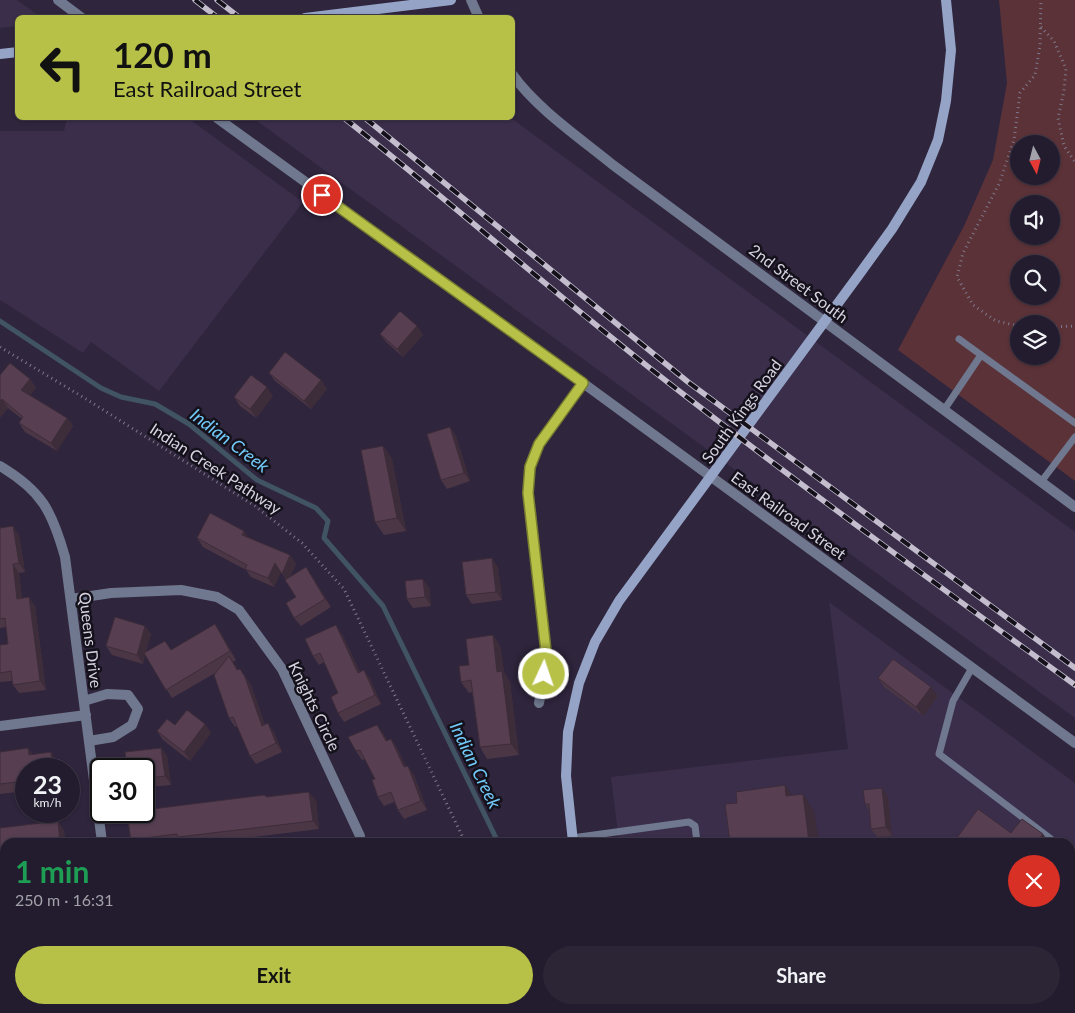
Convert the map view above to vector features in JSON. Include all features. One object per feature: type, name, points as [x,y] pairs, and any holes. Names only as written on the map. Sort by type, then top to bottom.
[{"type":"main road","points":[[329,15],[451,0]]},
{"type":"main road","name":"South Kings Road","points":[[572,838],[566,776],[568,732],[579,683],[595,642],[619,601],[892,229],[921,182],[938,140],[946,100],[951,50],[946,0]]},
{"type":"main road","points":[[0,54],[15,52]]},
{"type":"street","points":[[58,0],[78,15]]},
{"type":"street","points":[[472,0],[478,15]]},
{"type":"street","name":"2nd Street South","points":[[515,78],[520,86],[561,124],[613,165],[1075,508]]},
{"type":"street","name":"East Railroad Street","points":[[220,120],[1075,743]]},
{"type":"street","points":[[539,703],[547,660],[528,493],[530,467],[539,444],[583,383]]},
{"type":"street","name":"Queens Drive","points":[[0,466],[17,476],[42,500],[56,525],[66,557],[101,838]]},
{"type":"street","name":"Knights Circle","points":[[71,599],[111,593],[180,590],[217,597],[239,610],[282,669],[360,838]]},
{"type":"street","points":[[84,701],[107,694],[128,695],[138,709],[132,725],[113,737],[89,741]]},
{"type":"street","points":[[0,726],[86,715]]},
{"type":"lane","points":[[959,339],[1075,424]]},
{"type":"lane","points":[[944,410],[981,355]]},
{"type":"lane","points":[[1041,482],[1075,437]]},
{"type":"lane","points":[[972,668],[953,701],[939,754],[1051,838]]},
{"type":"lane","points":[[585,838],[690,822],[695,826],[696,838]]},
{"type":"path","points":[[1010,324],[996,321],[973,305],[957,277],[963,253],[1002,176],[1014,140],[1020,93],[1035,75],[1040,46],[1041,0]]},
{"type":"path","points":[[1040,27],[1054,41],[1066,69],[1064,91],[1058,118],[1064,146],[1075,162]]},
{"type":"path","points":[[1060,327],[1075,326]]},
{"type":"path","name":"Indian Creek Pathway","points":[[0,347],[255,506],[308,550],[344,589],[463,838]]},
{"type":"shaded area","points":[[0,0],[17,0],[38,15],[15,15],[15,26],[0,28]]},
{"type":"shaded area","points":[[999,0],[1075,0],[1075,481],[898,350],[964,226],[993,160],[1007,83]]},
{"type":"shaded area","points":[[67,120],[191,120],[303,202],[159,391],[91,342],[83,353],[0,300],[0,131],[64,131]]},
{"type":"shaded area","points":[[256,120],[514,120],[1075,532],[1075,718]]},
{"type":"shaded area","points":[[829,602],[1075,783],[1075,838],[619,838],[611,777],[848,749]]},
{"type":"building","points":[[400,311],[417,326],[397,349],[380,334]]},
{"type":"building","points":[[285,352],[321,380],[304,401],[269,373]]},
{"type":"building","points":[[10,363],[30,379],[21,390],[67,418],[51,443],[19,423],[23,417],[2,399],[0,401],[0,375]]},
{"type":"building","points":[[251,375],[267,387],[250,409],[234,397]]},
{"type":"building","points":[[450,427],[464,473],[441,480],[427,434]]},
{"type":"building","points":[[383,446],[397,518],[375,522],[361,450]]},
{"type":"building","points":[[210,513],[244,531],[242,535],[290,555],[282,574],[275,563],[268,578],[245,569],[247,565],[197,538]]},
{"type":"building","points":[[13,526],[19,563],[13,564],[17,599],[29,597],[40,681],[13,685],[11,671],[0,673],[0,645],[8,644],[5,618],[0,619],[0,528]]},
{"type":"building","points":[[492,558],[496,592],[466,595],[462,562]]},
{"type":"building","points":[[306,567],[325,599],[294,618],[286,603],[296,597],[285,580]]},
{"type":"building","points":[[423,579],[425,597],[407,599],[405,581]]},
{"type":"building","points":[[115,617],[145,626],[137,655],[106,646]]},
{"type":"building","points":[[215,624],[230,651],[166,690],[144,653],[165,641],[171,650]]},
{"type":"building","points":[[336,625],[358,673],[364,670],[375,695],[338,713],[331,697],[338,693],[320,653],[313,656],[305,639]]},
{"type":"building","points":[[493,635],[497,672],[502,671],[511,744],[480,747],[471,680],[461,682],[459,666],[469,665],[466,639]]},
{"type":"building","points":[[229,656],[237,670],[240,669],[245,677],[262,726],[268,723],[276,743],[250,756],[233,717],[229,718],[214,675]]},
{"type":"building","points":[[893,659],[931,687],[916,707],[878,678]]},
{"type":"building","points":[[187,710],[205,724],[184,752],[157,731],[167,719],[175,725]]},
{"type":"building","points":[[377,725],[386,741],[391,739],[404,767],[408,766],[421,801],[398,810],[391,792],[378,797],[372,780],[375,779],[360,750],[356,751],[348,737]]},
{"type":"building","points":[[28,748],[29,755],[51,752],[52,758],[15,758],[15,782],[0,784],[0,752]]},
{"type":"building","points":[[161,748],[165,776],[155,777],[155,758],[126,758],[125,752]]},
{"type":"building","points":[[785,785],[786,796],[803,794],[808,838],[729,838],[725,804],[737,803],[736,792]]},
{"type":"building","points":[[882,788],[886,827],[871,829],[869,804],[865,804],[863,790]]},
{"type":"building","points":[[309,792],[313,821],[178,837],[177,834],[130,838],[128,823],[155,823],[155,809],[265,795],[266,797]]},
{"type":"building","points":[[978,809],[1011,833],[1022,819],[1043,834],[1040,838],[957,838]]},
{"type":"building","points":[[58,823],[60,838],[0,838],[0,828]]},
{"type":"waterway","name":"Indian Creek","points":[[0,321],[101,388],[121,397],[155,404],[189,424],[257,480],[316,508],[328,521],[324,538],[383,606],[496,838]]},
{"type":"railway","points":[[195,0],[214,15]]},
{"type":"railway","points":[[217,0],[236,15]]},
{"type":"railway","points":[[346,120],[597,326],[683,394],[927,578],[1075,685]]},
{"type":"railway","points":[[367,120],[688,382],[1075,668]]},
{"type":"route","points":[[322,195],[583,383],[539,444],[530,467],[528,493],[547,660],[544,674]]}]
